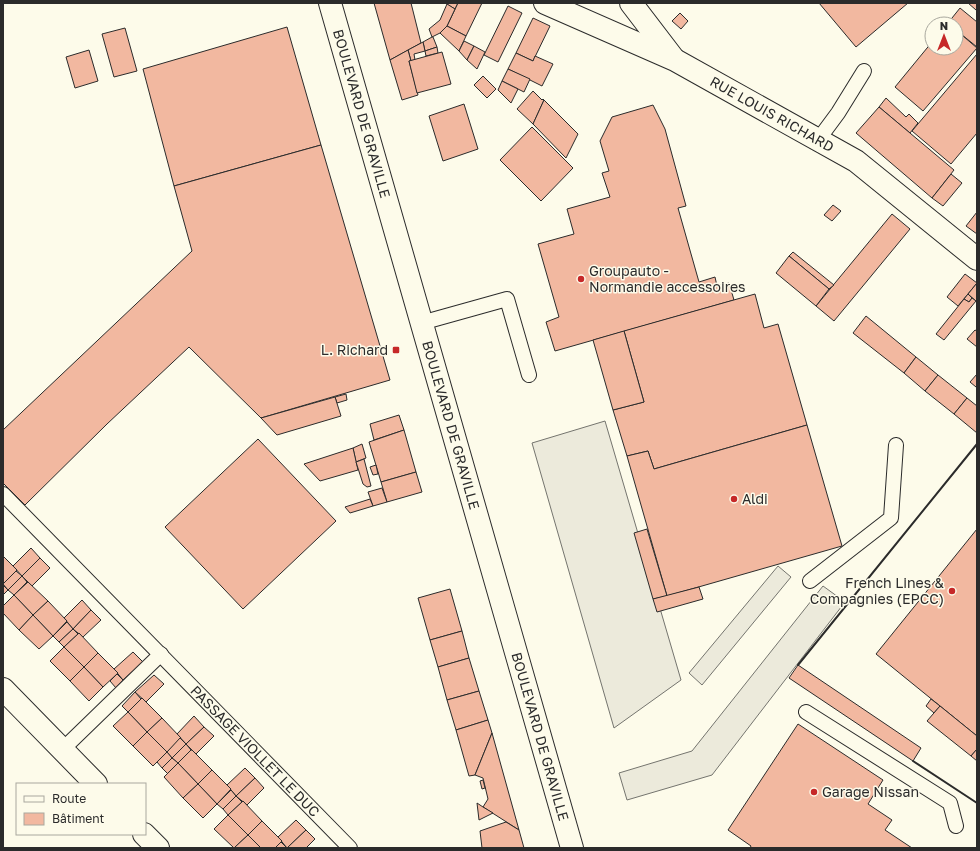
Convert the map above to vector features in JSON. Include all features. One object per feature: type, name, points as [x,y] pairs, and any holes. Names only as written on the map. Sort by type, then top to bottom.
[{"type":"street","name":"BOULEVARD DE GRAVILLE","points":[[330,3],[572,848]]},
{"type":"street","name":"RUE LOUIS RICHARD","points":[[546,3],[675,60],[856,161],[977,259]]},
{"type":"street","points":[[631,3],[675,60]]},
{"type":"street","points":[[3,689],[95,783]]},
{"type":"street","points":[[145,835],[158,848]]},
{"type":"lane","points":[[818,140],[838,113],[864,71]]},
{"type":"lane","points":[[421,323],[507,299],[529,375]]},
{"type":"lane","points":[[810,580],[890,518],[896,445]]},
{"type":"lane","name":"PASSAGE VIOLLET LE DUC","points":[[3,494],[350,848]]},
{"type":"lane","points":[[62,750],[160,654]]},
{"type":"lane","points":[[806,712],[950,803],[956,826]]},
{"type":"shaded area","points":[[605,421],[681,680],[614,728],[532,443]]},
{"type":"shaded area","points":[[778,566],[791,577],[702,685],[689,673]]},
{"type":"shaded area","points":[[823,586],[845,602],[712,775],[627,800],[619,773],[692,751]]},
{"type":"building","points":[[374,3],[411,3],[421,43],[390,60]]},
{"type":"building","points":[[445,3],[458,3],[455,9]]},
{"type":"building","points":[[458,3],[482,3],[466,36],[447,26]]},
{"type":"building","points":[[819,3],[908,3],[856,47]]},
{"type":"building","points":[[968,3],[977,3],[977,9],[976,10]]},
{"type":"building","points":[[447,4],[455,9],[447,26],[440,33],[432,37],[429,29],[440,20]]},
{"type":"building","points":[[508,6],[522,13],[498,62],[484,55]]},
{"type":"building","points":[[960,8],[977,22],[977,47],[964,36],[964,16],[954,16]]},
{"type":"building","points":[[680,13],[688,21],[681,29],[672,21]]},
{"type":"building","points":[[533,18],[550,26],[533,61],[516,53]]},
{"type":"building","points":[[447,26],[466,36],[459,51],[440,33]]},
{"type":"building","points":[[287,27],[321,145],[174,186],[143,69]]},
{"type":"building","points":[[125,28],[137,71],[114,77],[102,34]]},
{"type":"building","points":[[432,37],[437,47],[425,51],[423,42]]},
{"type":"building","points":[[964,37],[977,48],[923,111],[895,87],[924,52],[924,56],[964,56]]},
{"type":"building","points":[[464,41],[474,46],[467,60],[459,51]]},
{"type":"building","points":[[423,42],[425,51],[414,54],[415,60],[411,61],[408,50]]},
{"type":"building","points":[[474,46],[485,52],[477,69],[467,60]]},
{"type":"building","points":[[437,47],[438,53],[426,56],[425,51]]},
{"type":"building","points":[[89,50],[98,81],[75,88],[66,57]]},
{"type":"building","points":[[408,50],[411,61],[409,61],[418,95],[402,100],[390,60]]},
{"type":"building","points":[[442,52],[451,84],[417,93],[409,61]]},
{"type":"building","points":[[516,53],[533,61],[535,56],[553,64],[542,86],[508,69]]},
{"type":"building","points":[[977,54],[977,133],[951,164],[912,131]]},
{"type":"building","points":[[508,69],[530,79],[524,92],[502,81]]},
{"type":"building","points":[[483,76],[496,89],[487,98],[474,85]]},
{"type":"building","points":[[502,81],[518,89],[511,103],[498,90]]},
{"type":"building","points":[[533,91],[542,100],[544,100],[533,124],[517,109]]},
{"type":"building","points":[[886,98],[906,117],[909,114],[918,123],[910,133],[879,107]]},
{"type":"building","points":[[544,100],[578,134],[566,158],[533,124]]},
{"type":"building","points":[[464,104],[478,149],[443,161],[429,116]]},
{"type":"building","points":[[653,105],[665,129],[686,206],[678,208],[699,282],[715,277],[717,286],[729,283],[734,300],[555,351],[546,322],[559,317],[538,244],[574,234],[567,209],[610,197],[602,173],[609,171],[600,141],[612,117]]},
{"type":"building","points":[[879,107],[954,170],[932,198],[856,133]]},
{"type":"building","points":[[532,127],[573,168],[541,201],[500,160]]},
{"type":"building","points":[[321,145],[390,380],[261,418],[189,347],[107,424],[25,505],[3,483],[3,430],[192,251],[174,186]]},
{"type":"building","points":[[951,174],[962,183],[943,206],[932,198]]},
{"type":"building","points":[[833,205],[841,211],[832,221],[824,215]]},
{"type":"building","points":[[977,212],[977,234],[966,226]]},
{"type":"building","points":[[892,214],[910,229],[834,321],[816,306]]},
{"type":"building","points":[[793,252],[834,285],[829,289],[789,256]]},
{"type":"building","points":[[789,256],[829,289],[816,306],[776,273]]},
{"type":"building","points":[[965,274],[977,283],[958,306],[947,297]]},
{"type":"building","points":[[977,283],[977,299],[976,301],[968,294]]},
{"type":"building","points":[[755,294],[764,328],[778,324],[807,425],[654,469],[648,451],[627,456],[613,410],[644,402],[624,331]]},
{"type":"building","points":[[968,294],[972,298],[969,302],[964,299]]},
{"type":"building","points":[[972,298],[976,301],[944,340],[936,334],[964,299],[969,302]]},
{"type":"building","points":[[866,316],[916,357],[904,373],[853,333]]},
{"type":"building","points":[[975,330],[977,331],[977,347],[967,339]]},
{"type":"building","points":[[624,331],[644,402],[613,410],[593,340]]},
{"type":"building","points":[[916,357],[938,375],[925,391],[904,373]]},
{"type":"building","points":[[977,374],[977,385],[976,387],[970,382]]},
{"type":"building","points":[[938,375],[967,398],[954,414],[925,391]]},
{"type":"building","points":[[346,394],[347,400],[337,403],[335,397]]},
{"type":"building","points":[[335,397],[341,416],[277,435],[261,418]]},
{"type":"building","points":[[967,398],[977,406],[977,433],[954,414]]},
{"type":"building","points":[[399,415],[404,430],[374,440],[370,424]]},
{"type":"building","name":"Aldi","points":[[807,425],[842,546],[667,596],[627,456],[648,451],[654,469]]},
{"type":"building","points":[[404,430],[416,472],[381,482],[369,442]]},
{"type":"building","points":[[258,439],[336,521],[243,609],[165,527]]},
{"type":"building","points":[[362,444],[366,458],[356,462],[353,448]]},
{"type":"building","points":[[353,448],[358,470],[320,481],[304,464]]},
{"type":"building","points":[[364,459],[371,486],[367,487],[363,484],[356,462]]},
{"type":"building","points":[[376,465],[378,474],[373,475],[370,467]]},
{"type":"building","points":[[416,472],[422,492],[387,502],[381,482]]},
{"type":"building","points":[[382,488],[387,502],[373,506],[368,492]]},
{"type":"building","points":[[370,499],[373,506],[350,513],[345,507]]},
{"type":"building","points":[[647,529],[667,596],[653,599],[634,533]]},
{"type":"building","name":"French Lines & Compagnies (EPCC)","points":[[977,529],[977,736],[876,654]]},
{"type":"building","points":[[31,548],[40,558],[22,576],[13,566]]},
{"type":"building","points":[[3,556],[17,570],[3,584]]},
{"type":"building","points":[[40,558],[50,568],[32,586],[22,576]]},
{"type":"building","points":[[16,571],[22,576],[8,590],[3,584]]},
{"type":"building","points":[[22,576],[27,582],[14,595],[8,590]]},
{"type":"building","points":[[28,582],[48,601],[33,615],[14,595]]},
{"type":"building","points":[[3,585],[8,590],[3,595]]},
{"type":"building","points":[[699,587],[703,599],[657,612],[653,599]]},
{"type":"building","points":[[450,589],[462,631],[430,640],[418,598]]},
{"type":"building","points":[[14,595],[33,615],[19,630],[3,613],[3,606]]},
{"type":"building","points":[[82,600],[91,610],[73,629],[64,618]]},
{"type":"building","points":[[48,601],[67,621],[53,636],[33,615]]},
{"type":"building","points":[[91,610],[101,620],[83,637],[73,629]]},
{"type":"building","points":[[33,615],[53,636],[39,649],[19,630]]},
{"type":"building","points":[[67,622],[73,629],[59,642],[53,636]]},
{"type":"building","points":[[73,629],[78,634],[64,647],[59,642]]},
{"type":"building","points":[[462,631],[469,658],[438,667],[430,640]]},
{"type":"building","points":[[79,633],[98,653],[84,667],[64,647]]},
{"type":"building","points":[[64,647],[84,667],[70,681],[50,661]]},
{"type":"building","points":[[133,652],[143,662],[123,680],[114,669]]},
{"type":"building","points":[[98,653],[118,673],[103,687],[84,667]]},
{"type":"building","points":[[469,658],[479,691],[447,700],[438,667]]},
{"type":"building","points":[[798,665],[921,748],[913,761],[789,678]]},
{"type":"building","points":[[84,667],[103,687],[89,701],[70,681]]},
{"type":"building","points":[[117,674],[123,680],[116,688],[110,681]]},
{"type":"building","points":[[154,675],[164,684],[146,702],[135,692]]},
{"type":"building","points":[[479,691],[488,720],[456,730],[447,700]]},
{"type":"building","points":[[135,692],[141,699],[128,712],[122,706]]},
{"type":"building","points":[[142,698],[162,718],[147,732],[128,712]]},
{"type":"building","points":[[931,699],[940,706],[934,713],[926,706]]},
{"type":"building","points":[[940,706],[977,736],[977,749],[971,756],[927,721]]},
{"type":"building","points":[[128,712],[147,732],[133,746],[113,726]]},
{"type":"building","points":[[194,716],[204,727],[186,744],[177,734]]},
{"type":"building","points":[[162,718],[181,738],[167,752],[147,732]]},
{"type":"building","points":[[488,720],[492,733],[475,775],[469,776],[456,730]]},
{"type":"building","name":"Garage Nissan","points":[[798,724],[883,780],[868,804],[892,820],[885,830],[912,848],[750,848],[751,846],[728,830]]},
{"type":"building","points":[[204,727],[214,736],[196,754],[186,744]]},
{"type":"building","points":[[147,732],[167,752],[153,766],[133,746]]},
{"type":"building","points":[[492,733],[519,830],[483,807],[488,799],[483,778],[475,775]]},
{"type":"building","points":[[180,738],[186,744],[172,758],[167,752]]},
{"type":"building","points":[[186,744],[191,750],[178,763],[172,758]]},
{"type":"building","points":[[977,749],[977,761],[971,756]]},
{"type":"building","points":[[191,750],[212,770],[198,784],[178,763]]},
{"type":"building","points":[[167,752],[172,758],[162,768],[157,762]]},
{"type":"building","points":[[172,758],[178,763],[168,774],[162,768]]},
{"type":"building","points":[[178,763],[198,784],[183,798],[164,777]]},
{"type":"building","points":[[245,768],[255,778],[236,796],[227,785]]},
{"type":"building","points":[[212,770],[231,789],[217,804],[198,784]]},
{"type":"building","points":[[255,778],[264,788],[247,805],[236,796]]},
{"type":"building","points":[[483,780],[485,788],[482,789],[480,781]]},
{"type":"building","points":[[198,784],[217,804],[203,818],[183,798]]},
{"type":"building","points":[[231,790],[236,796],[223,809],[217,804]]},
{"type":"building","points":[[236,796],[242,802],[228,815],[223,809]]},
{"type":"building","points":[[243,801],[262,821],[248,835],[228,815]]},
{"type":"building","points":[[477,803],[483,807],[493,813],[479,820]]},
{"type":"building","points":[[228,815],[248,835],[234,848],[214,829]]},
{"type":"building","points":[[296,820],[306,830],[287,848],[278,837]]},
{"type":"building","points":[[262,821],[282,841],[275,848],[261,848],[248,835]]},
{"type":"building","points":[[506,822],[519,830],[524,848],[482,848],[480,831]]},
{"type":"building","points":[[306,830],[315,839],[306,848],[287,848]]},
{"type":"building","points":[[248,835],[261,848],[234,848]]},
{"type":"building","points":[[281,842],[287,848],[275,848]]},
{"type":"wall","points":[[798,665],[977,444]]},
{"type":"wall","points":[[913,761],[977,803]]},
{"type":"place","name":"Groupauto - Normandie accessoires","points":[[581,279]]},
{"type":"place","name":"L. Richard","points":[[396,350]]},
{"type":"place","name":"Aldi","points":[[734,499]]},
{"type":"place","name":"French Lines & Compagnies (EPCC)","points":[[952,591]]},
{"type":"place","name":"Garage Nissan","points":[[814,792]]}]
